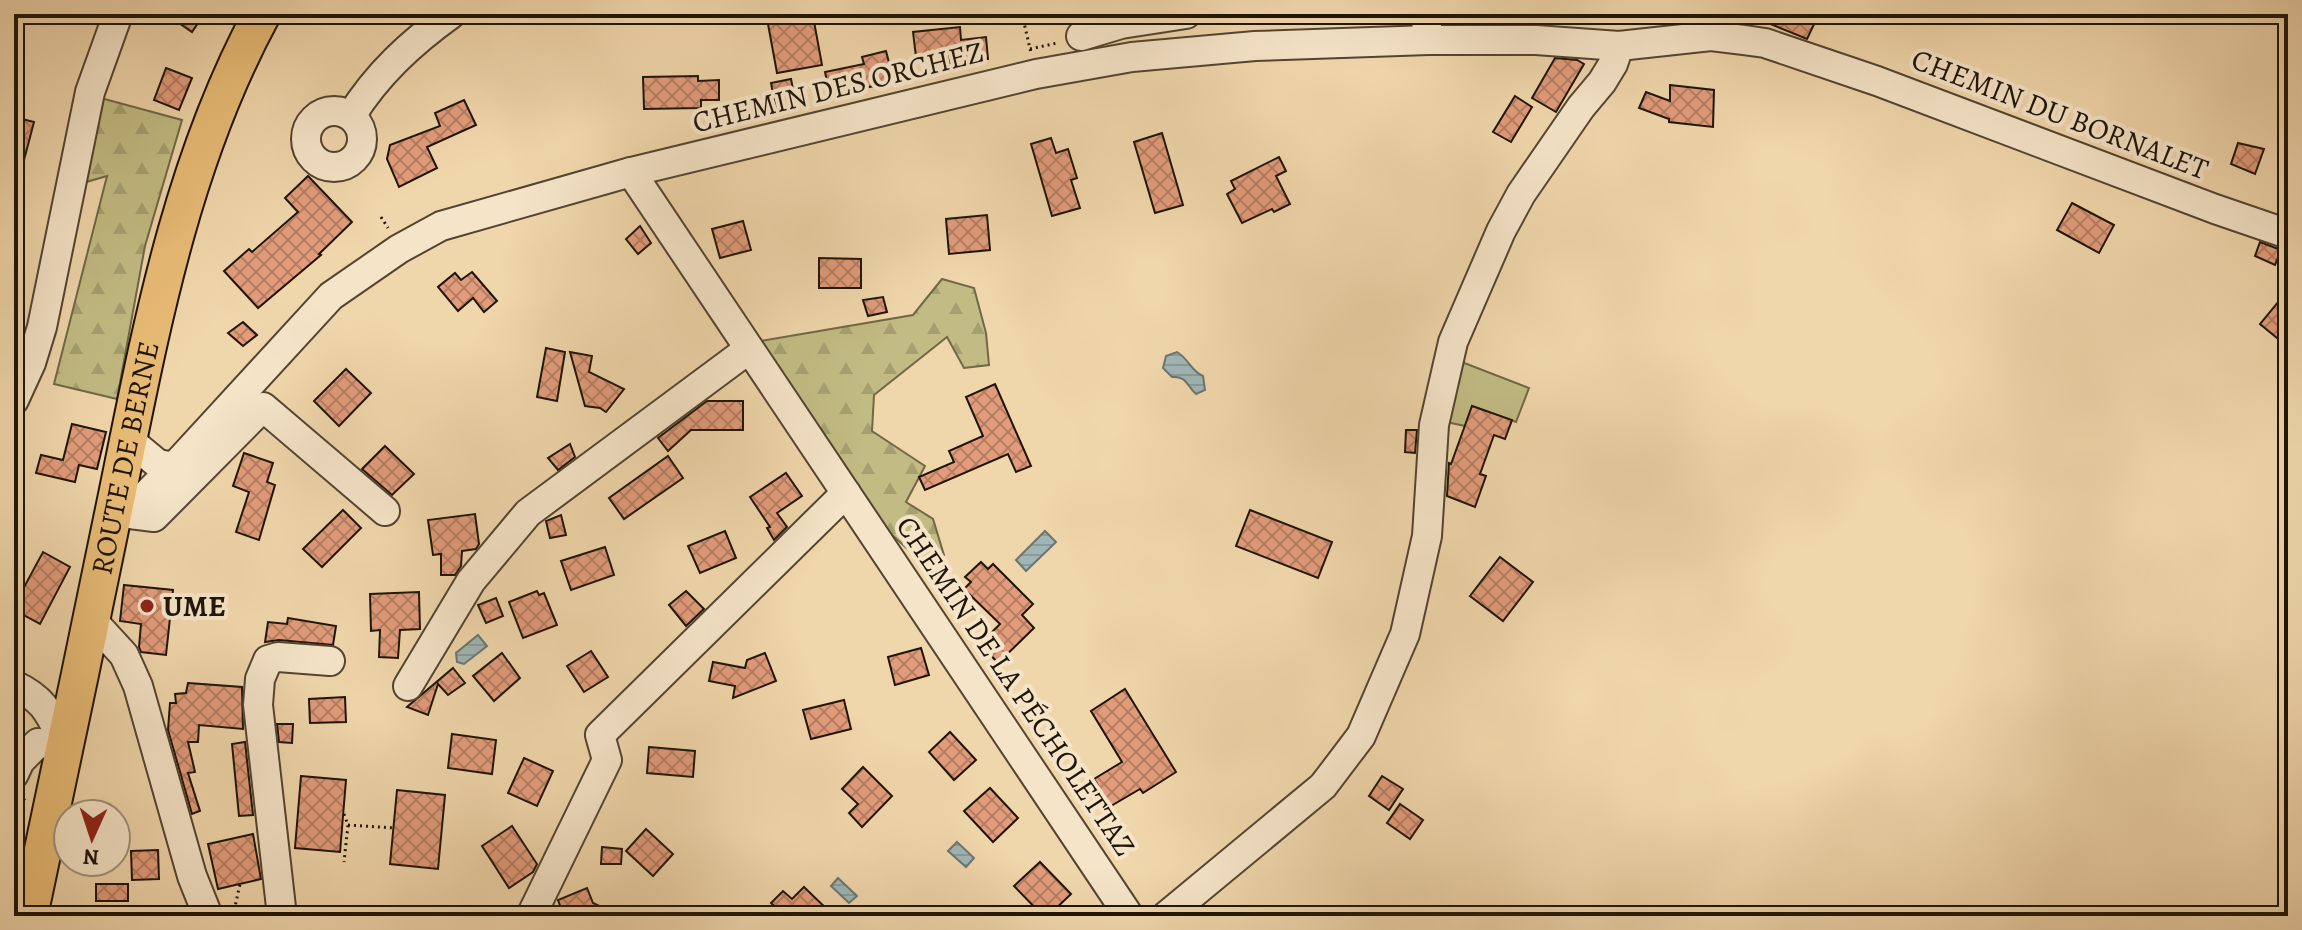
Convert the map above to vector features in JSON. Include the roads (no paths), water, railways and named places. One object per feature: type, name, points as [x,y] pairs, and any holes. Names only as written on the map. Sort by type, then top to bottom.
[{"type":"main road","name":"ROUTE DE BERNE","points":[[29,916],[91,619],[120,513],[129,440],[162,287],[190,184],[221,98],[262,14]]},
{"type":"street","points":[[14,400],[31,363],[42,327],[90,92],[118,14]]},
{"type":"street","points":[[351,116],[368,89],[409,45],[451,14]]},
{"type":"street","points":[[1081,36],[1121,24],[1186,14]]},
{"type":"street","name":"CHEMIN DU BORNALET","points":[[1619,46],[1712,25],[1877,81],[2288,234]]},
{"type":"street","name":"CHEMIN DES ORCHEZ","points":[[120,513],[174,467],[331,296],[399,249],[441,226],[631,172],[1036,74],[1105,61],[1427,27],[1497,39],[1619,46]]},
{"type":"street","points":[[1166,916],[1323,786],[1361,736],[1405,634],[1427,536],[1434,425],[1453,342],[1501,231],[1521,194],[1602,82],[1619,46]]},
{"type":"street","name":"CHEMIN DE LA PÉCHOLETTAZ","points":[[631,172],[1129,916]]},
{"type":"street","points":[[408,686],[471,581],[528,513],[749,349]]},
{"type":"street","points":[[120,513],[154,517],[263,407],[385,511]]},
{"type":"street","points":[[129,440],[158,464],[174,467]]},
{"type":"street","points":[[531,916],[607,760],[600,735],[846,493]]},
{"type":"street","points":[[91,619],[118,646],[135,678],[192,876],[208,916]]},
{"type":"street","points":[[282,916],[258,705],[260,679],[268,660],[278,657],[330,661]]},
{"type":"street","points":[[14,685],[30,692],[45,705],[65,745]]},
{"type":"street","points":[[14,774],[20,761],[38,743],[65,745]]},
{"type":"place","name":"UME","points":[[147,606]]}]
